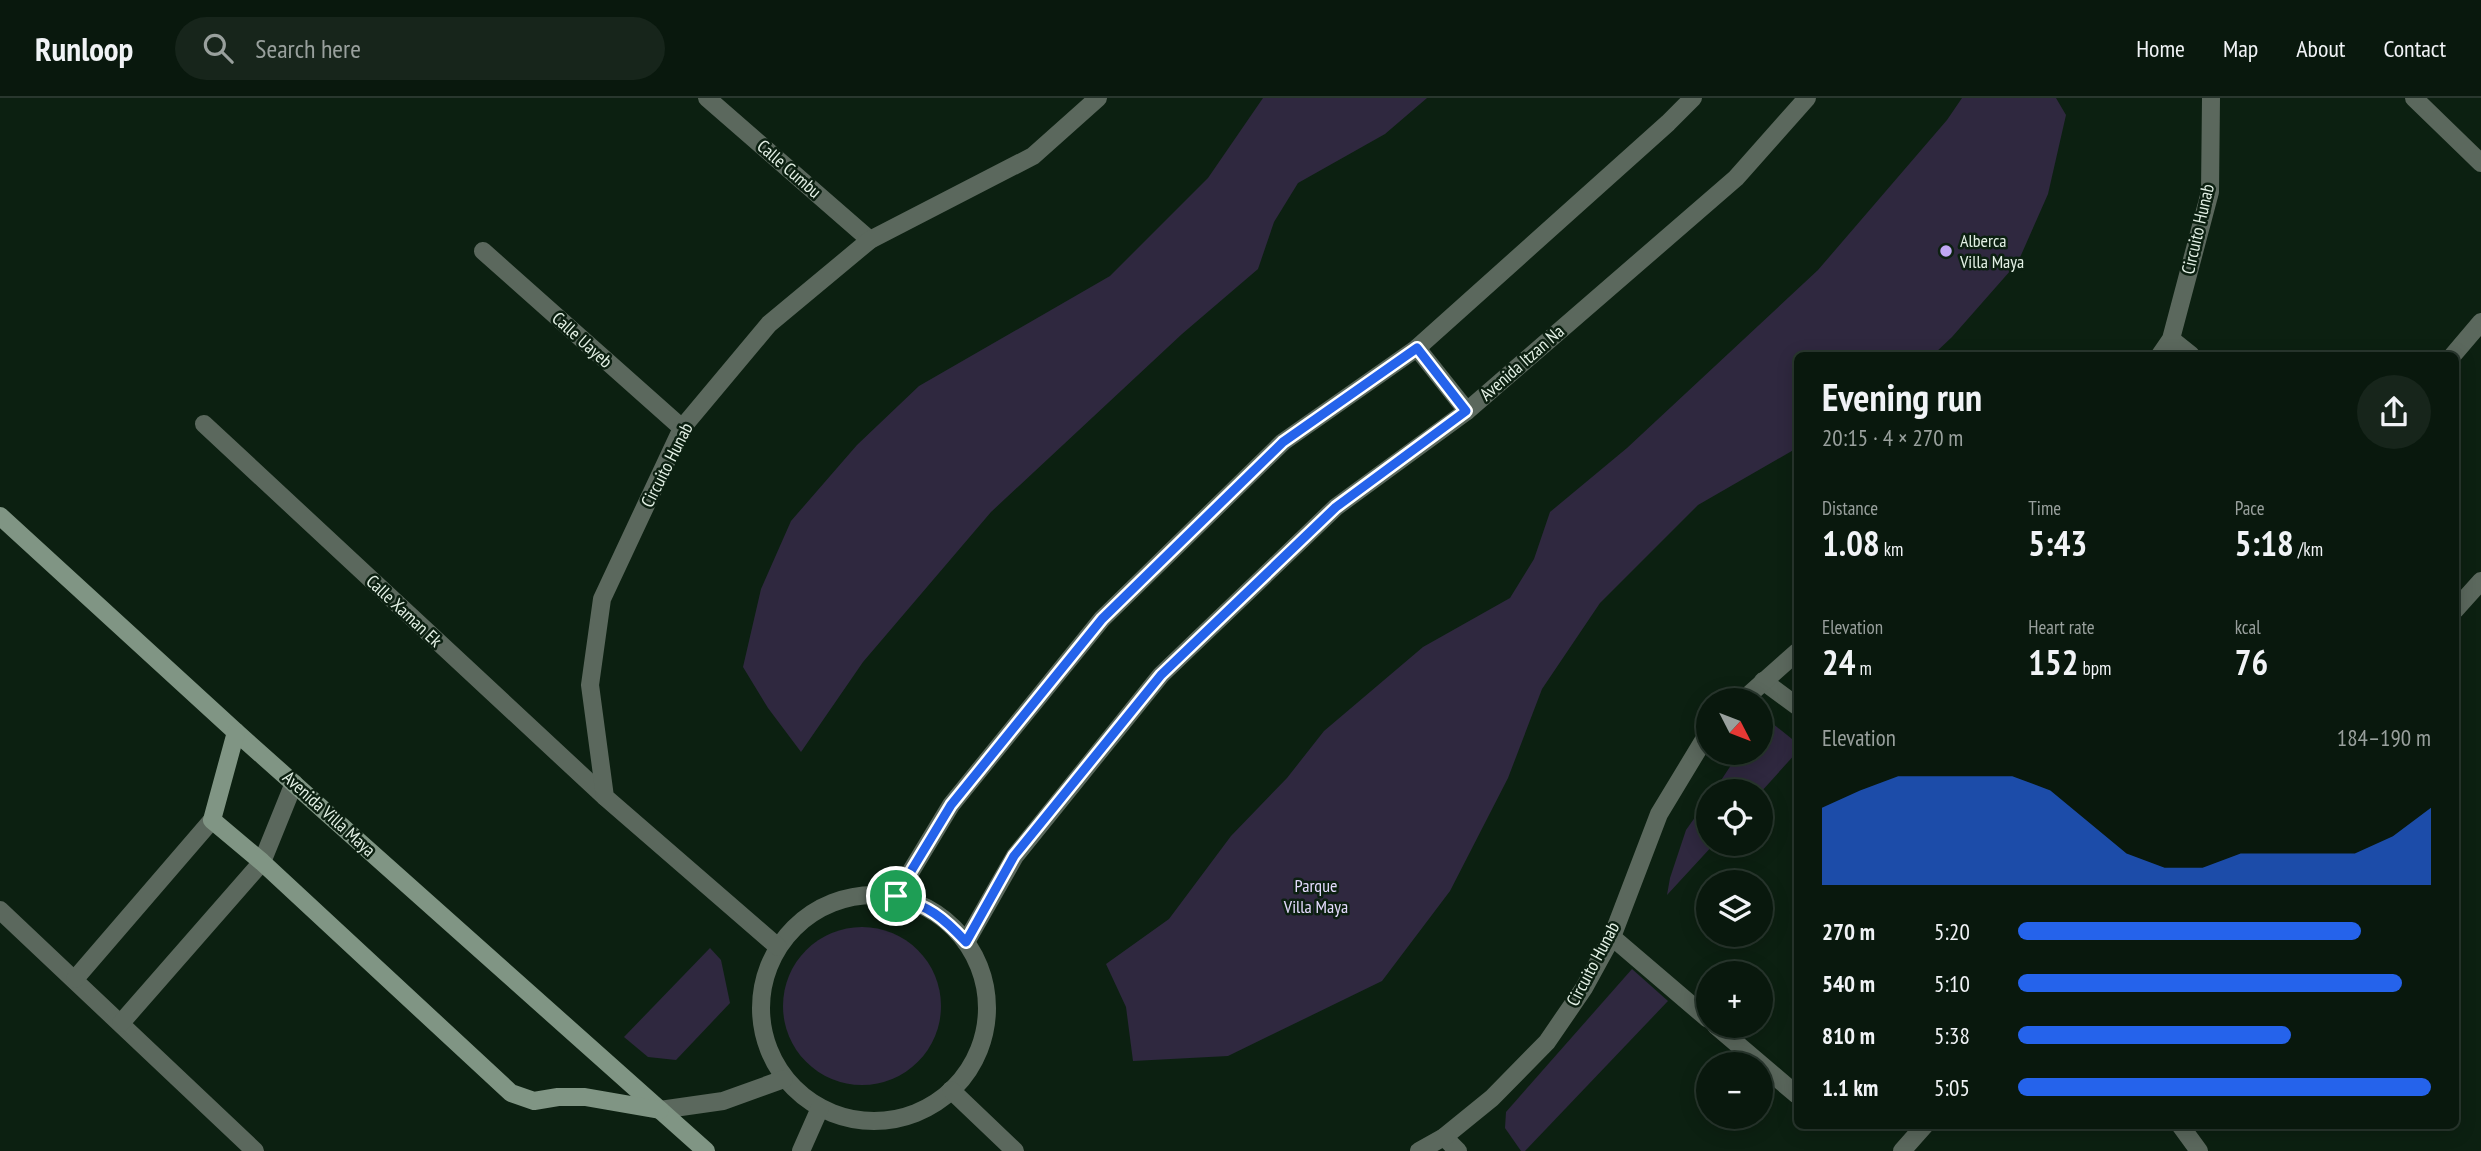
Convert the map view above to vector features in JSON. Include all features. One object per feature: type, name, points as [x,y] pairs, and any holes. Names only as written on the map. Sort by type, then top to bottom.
[{"type":"main road","name":"Avenida Villa Maya","points":[[0,516],[236,732],[706,1151]]},
{"type":"main road","points":[[236,732],[212,820],[511,1093],[534,1101],[558,1097],[585,1097],[660,1110]]},
{"type":"street","name":"Calle Cumbu","points":[[707,98],[870,240]]},
{"type":"street","name":"Circuito Hunab","points":[[605,797],[590,685],[602,598],[682,428],[769,324],[870,240],[1032,156],[1097,98]]},
{"type":"street","points":[[896,896],[951,805],[1102,619],[1283,442],[1417,348],[1693,98]]},
{"type":"street","name":"Avenida Itzan Na","points":[[966,942],[1014,856],[1161,675],[1336,507],[1466,411],[1736,178],[1807,98]]},
{"type":"street","name":"Circuito Hunab","points":[[2162,352],[2171,339],[2210,192],[2211,98]]},
{"type":"street","points":[[2414,98],[2481,163]]},
{"type":"street","name":"Calle Uayeb","points":[[483,251],[682,428]]},
{"type":"street","points":[[2456,352],[2481,322]]},
{"type":"street","points":[[2171,339],[2187,352]]},
{"type":"street","points":[[1417,348],[1466,411]]},
{"type":"street","name":"Calle Xaman Ek","points":[[204,424],[605,797]]},
{"type":"street","points":[[2459,606],[2481,581]]},
{"type":"street","points":[[1756,688],[1794,655]]},
{"type":"street","points":[[1763,681],[1794,704]]},
{"type":"street","name":"Circuito Hunab","points":[[1419,1151],[1444,1137],[1492,1098],[1547,1042],[1584,988],[1612,937],[1659,814],[1696,753]]},
{"type":"street","points":[[121,1023],[261,862],[294,783]]},
{"type":"street","points":[[605,797],[778,947]]},
{"type":"street","points":[[75,979],[212,820]]},
{"type":"street","points":[[862,895],[896,896],[923,905],[947,920],[966,942],[981,970],[987,1002],[984,1035],[972,1065],[951,1090],[923,1110],[889,1121],[854,1120],[820,1108],[801,1096],[784,1079],[767,1048],[760,1014],[763,980],[778,947],[800,922],[829,904],[862,895]]},
{"type":"street","points":[[0,910],[255,1151]]},
{"type":"street","points":[[1612,937],[1696,1009]]},
{"type":"street","points":[[1730,1038],[1794,1092]]},
{"type":"street","points":[[660,1110],[723,1101],[784,1079]]},
{"type":"street","points":[[951,1090],[1016,1151]]},
{"type":"street","points":[[801,1151],[820,1108]]},
{"type":"street","points":[[1902,1151],[1921,1129]]},
{"type":"street","points":[[2183,1129],[2199,1151]]},
{"type":"street","points":[[1444,1137],[1458,1151]]},
{"type":"green space","points":[[1263,98],[1427,98],[1385,134],[1298,183],[1274,222],[1258,269],[1182,334],[991,512],[863,662],[801,752],[768,708],[743,667],[761,589],[791,521],[857,445],[919,386],[1110,276],[1208,178]]},
{"type":"green space","name":"Parque Villa Maya","points":[[1962,98],[2056,98],[2066,115],[2048,194],[2018,262],[1936,352],[1794,352],[1794,450],[1698,505],[1600,603],[1542,689],[1508,778],[1450,891],[1382,981],[1228,1056],[1133,1061],[1126,1007],[1106,964],[1169,919],[1231,836],[1287,778],[1324,731],[1423,647],[1510,598],[1534,559],[1550,512],[1627,448],[1818,270],[1947,120]]},
{"type":"green space","points":[[1773,724],[1794,741],[1794,755],[1773,779],[1722,779],[1731,765],[1773,765]]},
{"type":"green space","points":[[1696,816],[1696,856],[1703,856],[1667,895],[1670,878],[1686,830]]},
{"type":"green space","points":[[862,927],[892,933],[918,950],[935,976],[941,1006],[935,1036],[918,1062],[892,1079],[862,1085],[832,1079],[806,1062],[789,1036],[783,1006],[789,976],[806,950],[832,933]]},
{"type":"green space","points":[[710,948],[721,960],[730,1003],[676,1060],[648,1057],[624,1037]]},
{"type":"green space","points":[[1632,969],[1668,1001],[1525,1151],[1521,1151],[1505,1128],[1506,1112]]},
{"type":"place","name":"Alberca Villa Maya","points":[[1946,251]]},
{"type":"route","points":[[1417,348],[1466,411],[1336,507],[1161,675],[1014,856],[966,942],[947,920],[923,905],[896,896],[951,805],[1102,619],[1283,442],[1417,348]]}]
